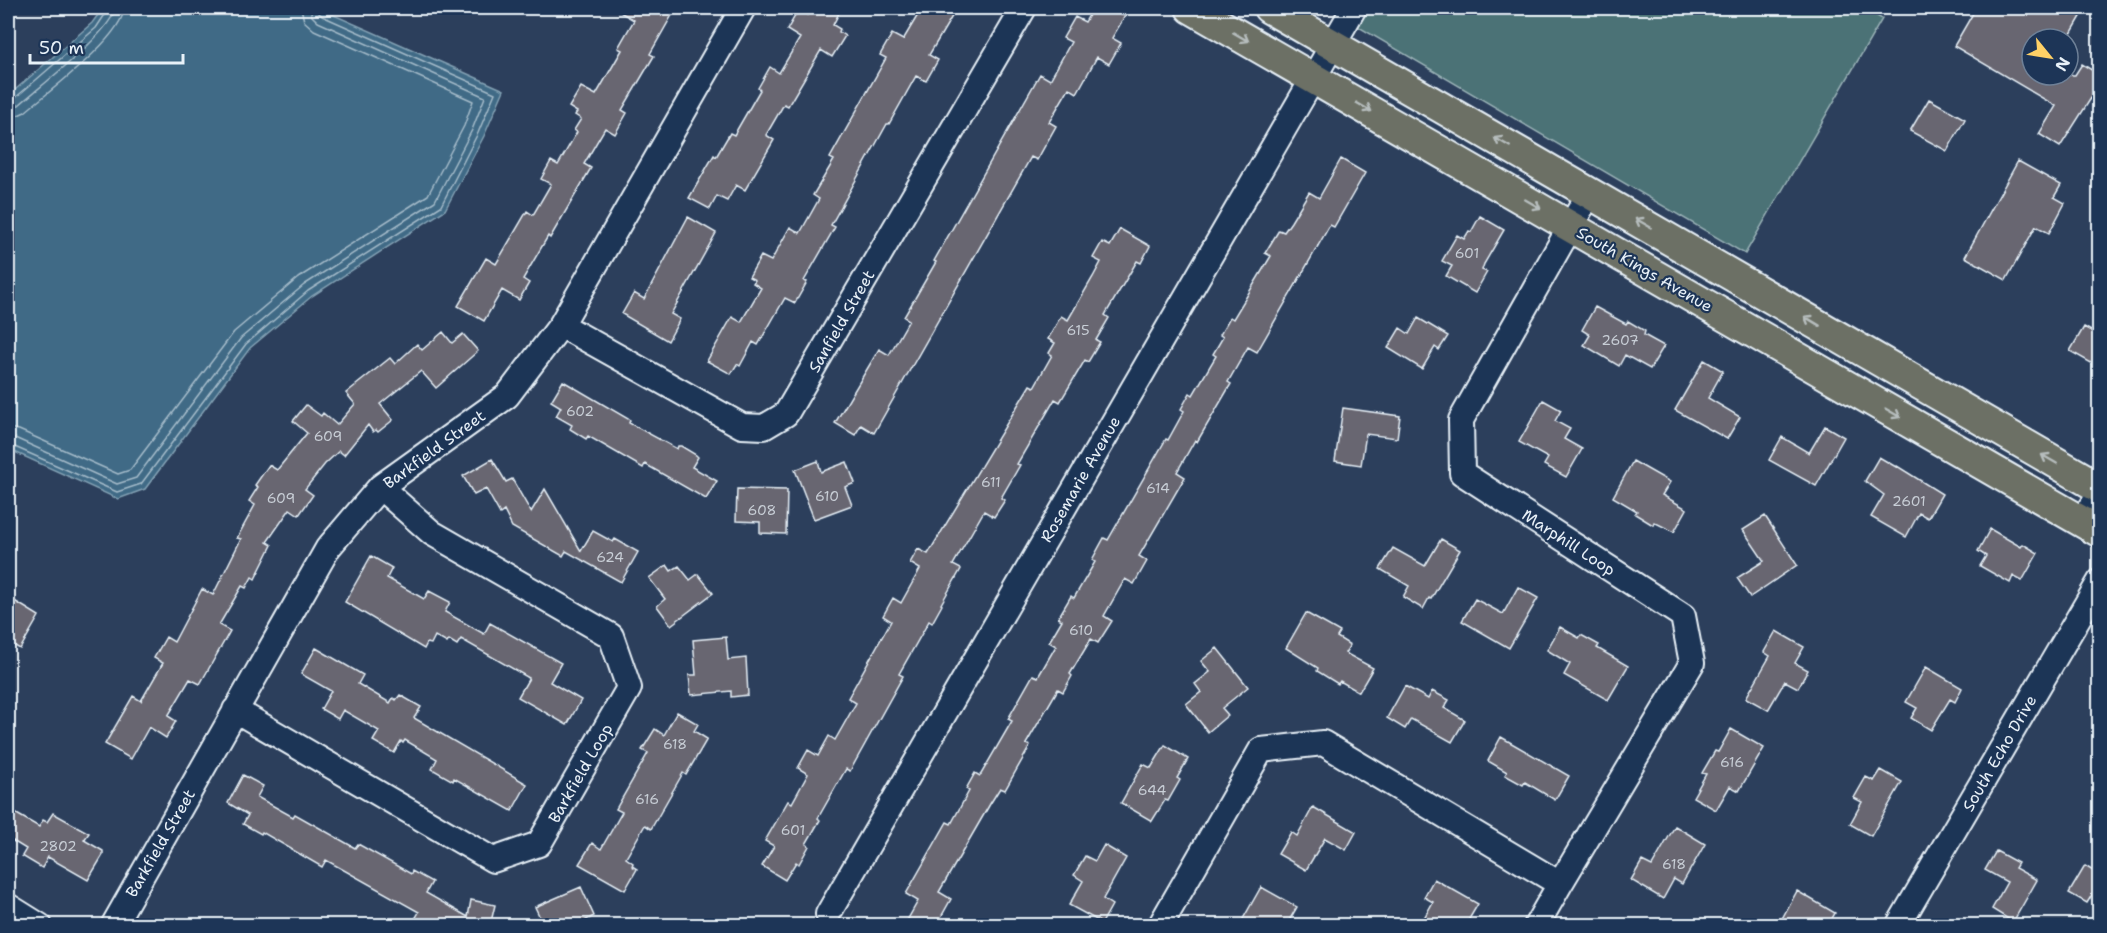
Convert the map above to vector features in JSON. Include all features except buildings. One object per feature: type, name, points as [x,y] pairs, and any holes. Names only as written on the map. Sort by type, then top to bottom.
[{"type":"main road","name":"South Kings Avenue","points":[[1191,8],[2091,527]]},
{"type":"main road","points":[[1269,8],[2100,488]]},
{"type":"main road","points":[[1842,384],[1862,351]]},
{"type":"street","name":"Barkfield Street","points":[[113,926],[328,548],[380,487],[507,396],[561,324],[743,8]]},
{"type":"street","name":"Sanfield Street","points":[[561,324],[742,426],[764,428],[786,414],[1024,8]]},
{"type":"street","name":"Rosemarie Avenue","points":[[828,914],[1354,8]]},
{"type":"street","name":"Marphill Loop","points":[[1536,926],[1692,663],[1683,616],[1462,473],[1461,420],[1590,192]]},
{"type":"street","name":"Barkfield Loop","points":[[235,710],[493,860],[539,844],[628,688],[611,636],[432,533],[380,487]]},
{"type":"street","points":[[2091,527],[2100,494]]},
{"type":"street","name":"South Echo Drive","points":[[1898,926],[2100,581]]},
{"type":"street","points":[[1160,926],[1261,750],[1323,743],[1560,884]]},
{"type":"street","points":[[8,906],[40,926]]},
{"type":"green space","points":[[1368,8],[1864,8],[1882,19],[1745,254],[1357,26]]},
{"type":"water","points":[[103,8],[318,8],[504,90],[484,136],[445,210],[312,296],[250,348],[145,489],[118,499],[8,449],[8,96],[92,23]]}]
